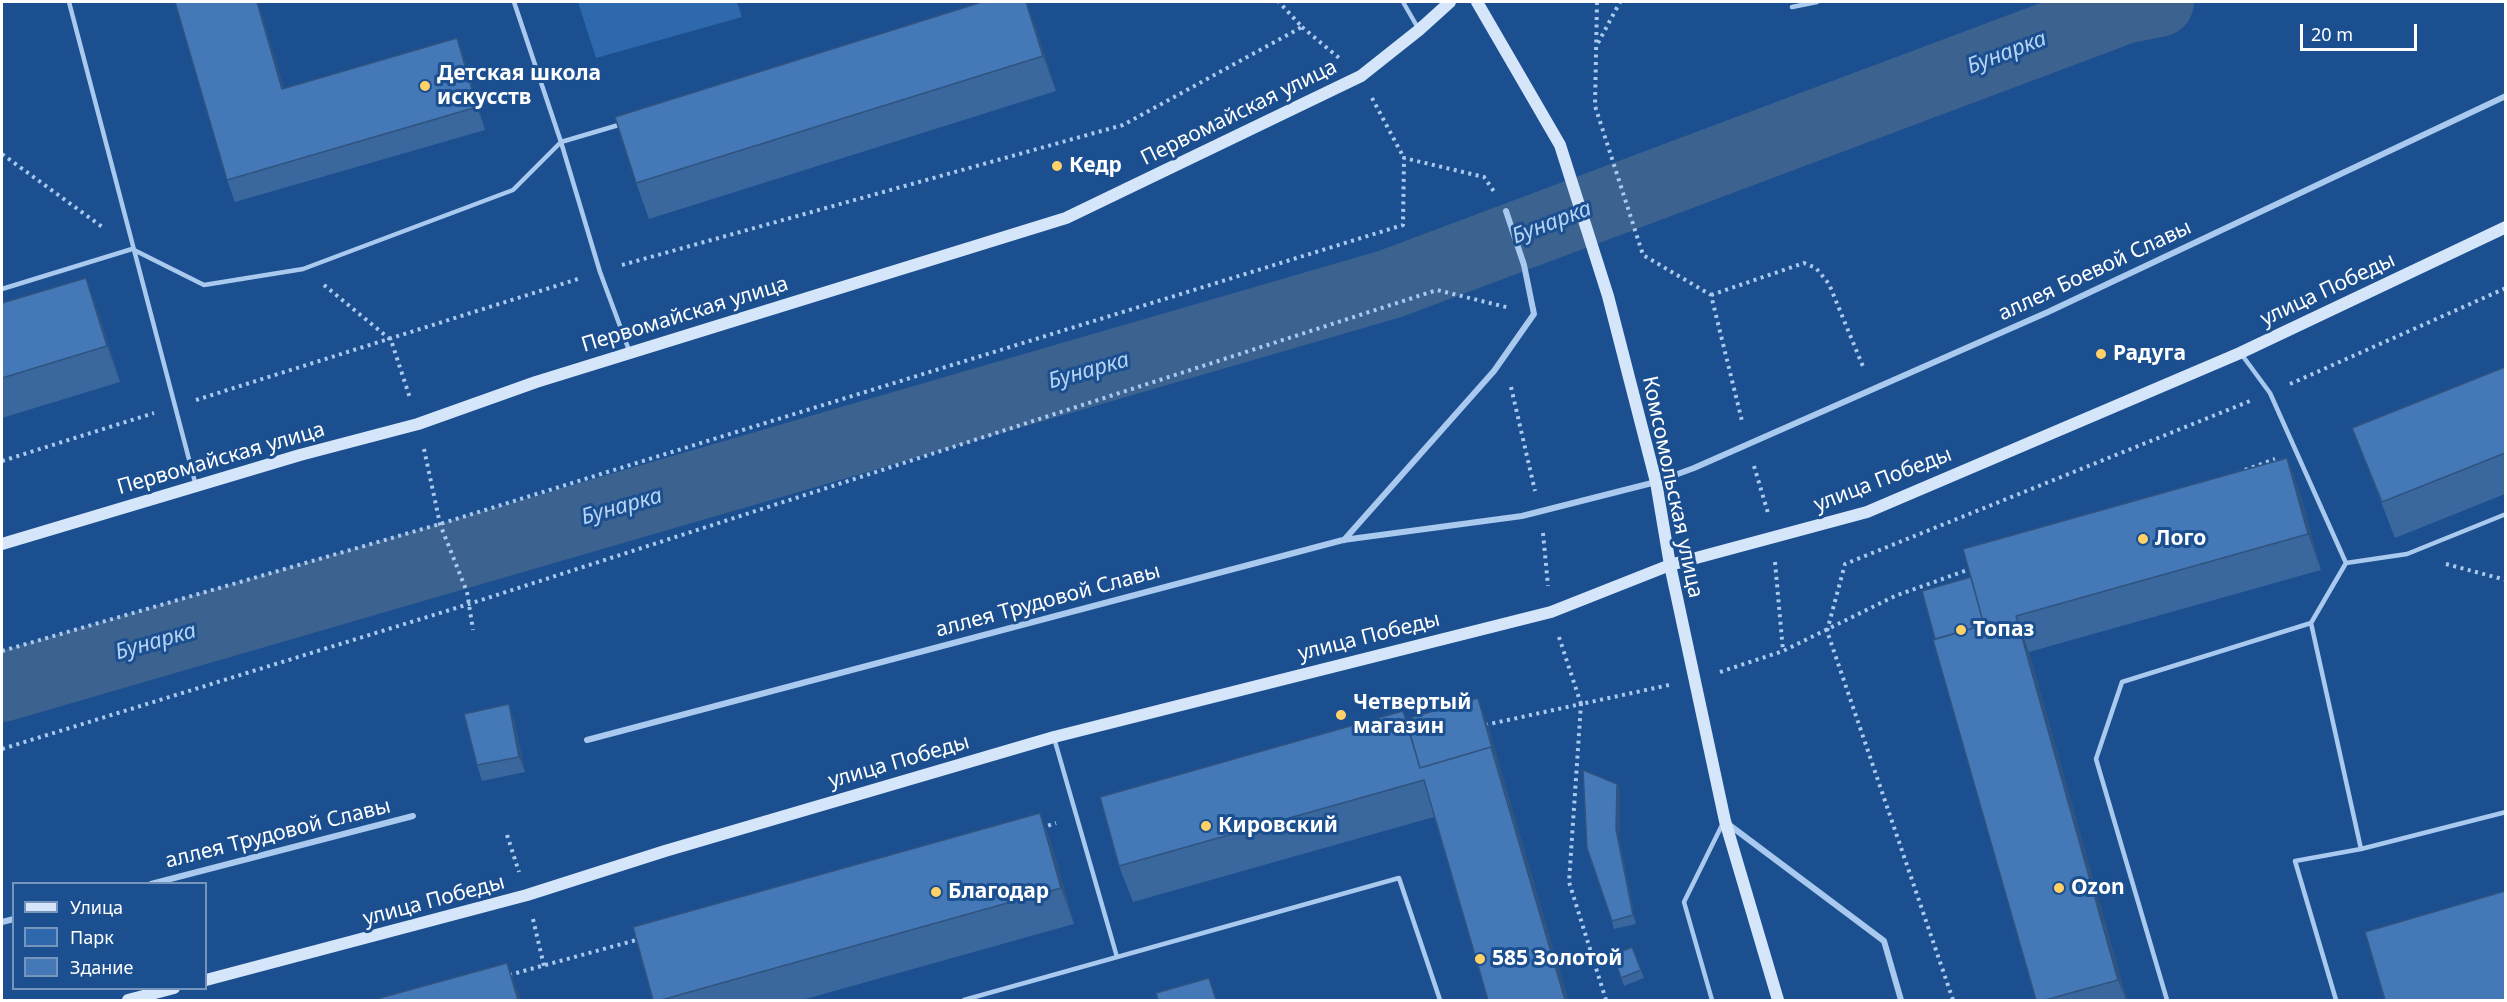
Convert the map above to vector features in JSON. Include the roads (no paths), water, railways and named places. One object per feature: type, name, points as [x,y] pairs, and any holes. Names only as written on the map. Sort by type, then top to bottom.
[{"type":"main road","name":"Первомайская улица","points":[[2,544],[196,486],[418,424],[536,382],[630,352],[1066,218],[1361,76],[1450,2]]},
{"type":"main road","name":"Комсомольская улица","points":[[1477,2],[1560,146],[1608,296],[1656,482],[1670,565],[1725,821],[1778,1000]]},
{"type":"main road","name":"улица Победы","points":[[207,980],[527,896],[665,851],[1054,736],[1551,612],[1670,565],[1867,512],[2240,353],[2505,227]]},
{"type":"main road","points":[[128,1000],[166,990]]},
{"type":"street","name":"аллея Боевой Славы","points":[[1656,482],[1694,468],[2048,312],[2505,96]]},
{"type":"street","points":[[1343,540],[1494,371],[1534,314],[1524,265],[1506,211]]},
{"type":"street","name":"аллея Трудовой Славы","points":[[587,740],[1343,540],[1522,516],[1656,482]]},
{"type":"street","name":"аллея Трудовой Славы","points":[[159,882],[413,816]]},
{"type":"street","points":[[1725,821],[1884,941],[1901,1000]]},
{"type":"lane","points":[[69,2],[196,486]]},
{"type":"lane","points":[[513,2],[561,142],[600,272],[630,352]]},
{"type":"lane","points":[[1403,2],[1419,30]]},
{"type":"lane","points":[[1792,7],[1817,2]]},
{"type":"lane","points":[[2,289],[132,249],[204,285],[303,268],[513,190],[561,142],[630,121]]},
{"type":"lane","points":[[2240,353],[2270,393],[2346,563]]},
{"type":"lane","points":[[2346,563],[2407,554],[2505,514]]},
{"type":"lane","points":[[2167,1000],[2096,759],[2122,682],[2310,623],[2346,563]]},
{"type":"lane","points":[[2310,623],[2361,849]]},
{"type":"lane","points":[[1054,736],[1117,957]]},
{"type":"lane","points":[[2336,1000],[2295,861],[2361,849],[2505,812]]},
{"type":"lane","points":[[1712,1000],[1684,902],[1725,821]]},
{"type":"lane","points":[[964,1000],[1399,878],[1440,1000]]},
{"type":"waterway","name":"Бунарка","points":[[2,687],[1390,284],[2124,9],[2159,2]]},
{"type":"place","name":"Детская школа искусств","points":[[425,86]]},
{"type":"place","name":"Кедр","points":[[1057,166]]},
{"type":"place","name":"Радуга","points":[[2101,354]]},
{"type":"place","name":"Лого","points":[[2143,539]]},
{"type":"place","name":"Топаз","points":[[1961,630]]},
{"type":"place","name":"Четвертый магазин","points":[[1341,715]]},
{"type":"place","name":"Кировский","points":[[1206,826]]},
{"type":"place","name":"Ozon","points":[[2059,888]]},
{"type":"place","name":"Благодар","points":[[936,892]]},
{"type":"place","name":"585 Золотой","points":[[1480,959]]}]
